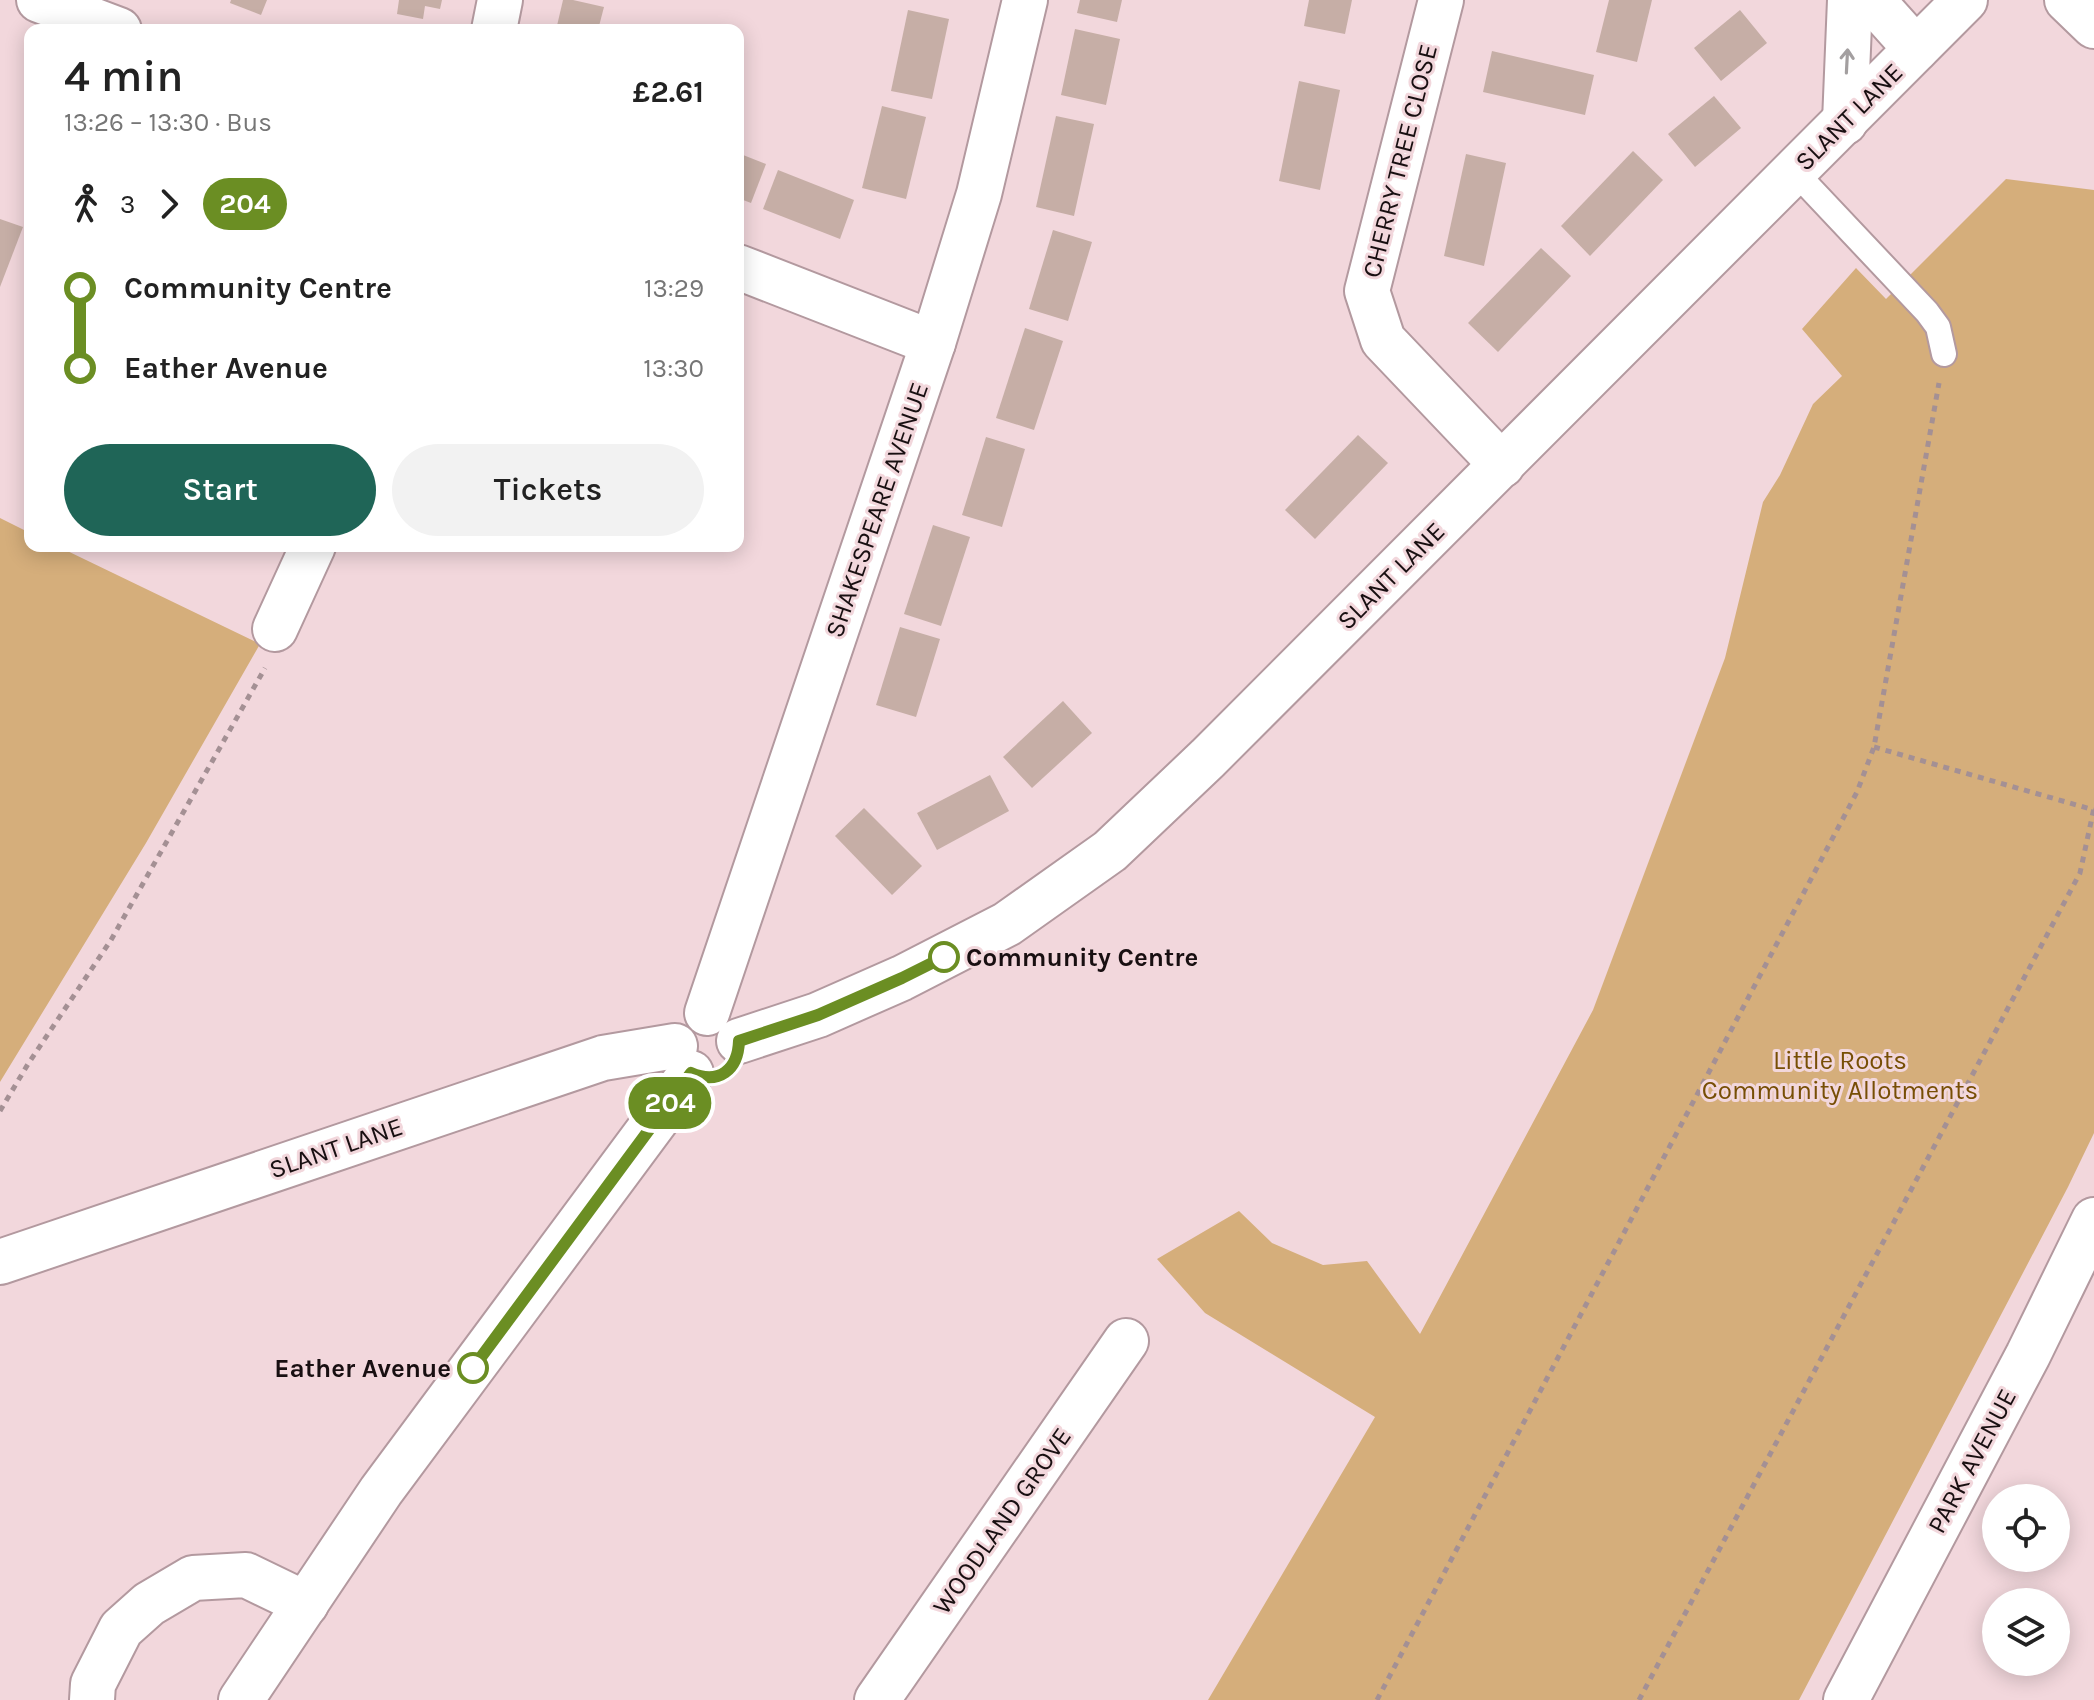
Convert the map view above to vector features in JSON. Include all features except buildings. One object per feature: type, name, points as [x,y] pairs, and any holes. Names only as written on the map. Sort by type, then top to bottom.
[{"type":"street","points":[[39,0],[103,24]]},
{"type":"street","points":[[495,24],[500,0]]},
{"type":"street","name":"SHAKESPEARE AVENUE","points":[[707,1013],[933,343],[979,194],[1025,0]]},
{"type":"street","name":"CHERRY TREE CLOSE","points":[[1441,0],[1367,291],[1383,340],[1502,465]]},
{"type":"street","points":[[1845,122],[1850,0]]},
{"type":"street","points":[[1872,0],[1916,49]]},
{"type":"street","name":"SLANT LANE","points":[[0,1262],[603,1058],[683,1060],[707,1078],[718,1076],[728,1071],[735,1062],[739,1041],[818,1015],[929,965],[1007,924],[1110,851],[1220,747],[1965,0]]},
{"type":"street","points":[[2067,0],[2094,26]]},
{"type":"street","points":[[744,269],[933,343]]},
{"type":"street","points":[[275,629],[310,552]]},
{"type":"street","points":[[241,1700],[381,1491],[683,1060],[677,1035],[682,1026],[695,1016],[707,1013],[718,1015],[729,1021],[739,1041]]},
{"type":"street","name":"PARK AVENUE","points":[[1846,1700],[2028,1355],[2094,1220]]},
{"type":"street","name":"WOODLAND GROVE","points":[[877,1700],[1126,1341]]},
{"type":"street","points":[[92,1700],[93,1684],[121,1629],[149,1604],[193,1578],[246,1575],[306,1604]]},
{"type":"lane","points":[[1795,172],[1927,312],[1938,327],[1944,354]]},
{"type":"path","points":[[1377,1700],[1857,792],[1874,747],[1944,354]]},
{"type":"path","points":[[0,1111],[111,940],[270,659],[275,629]]},
{"type":"path","points":[[1639,1700],[2080,873],[2094,809],[1874,747]]},
{"type":"green space","name":"Little Roots Community Allotments","points":[[2006,179],[2094,190],[2094,1133],[1799,1700],[1208,1700],[1375,1417],[1205,1313],[1157,1259],[1239,1211],[1272,1243],[1323,1265],[1367,1261],[1420,1334],[1593,1010],[1725,658],[1763,502],[1780,475],[1813,404],[1842,376],[1802,329],[1856,268],[1886,299]]},
{"type":"green space","points":[[0,518],[24,530],[24,552],[69,552],[260,644],[146,843],[0,1082]]},
{"type":"bus line","name":"204","points":[[473,1368],[691,1073],[707,1078],[718,1076],[728,1071],[735,1062],[739,1041],[818,1015],[944,957]]},
{"type":"place","name":"Community Centre","points":[[944,957]]},
{"type":"place","name":"Eather Avenue","points":[[473,1368]]}]
